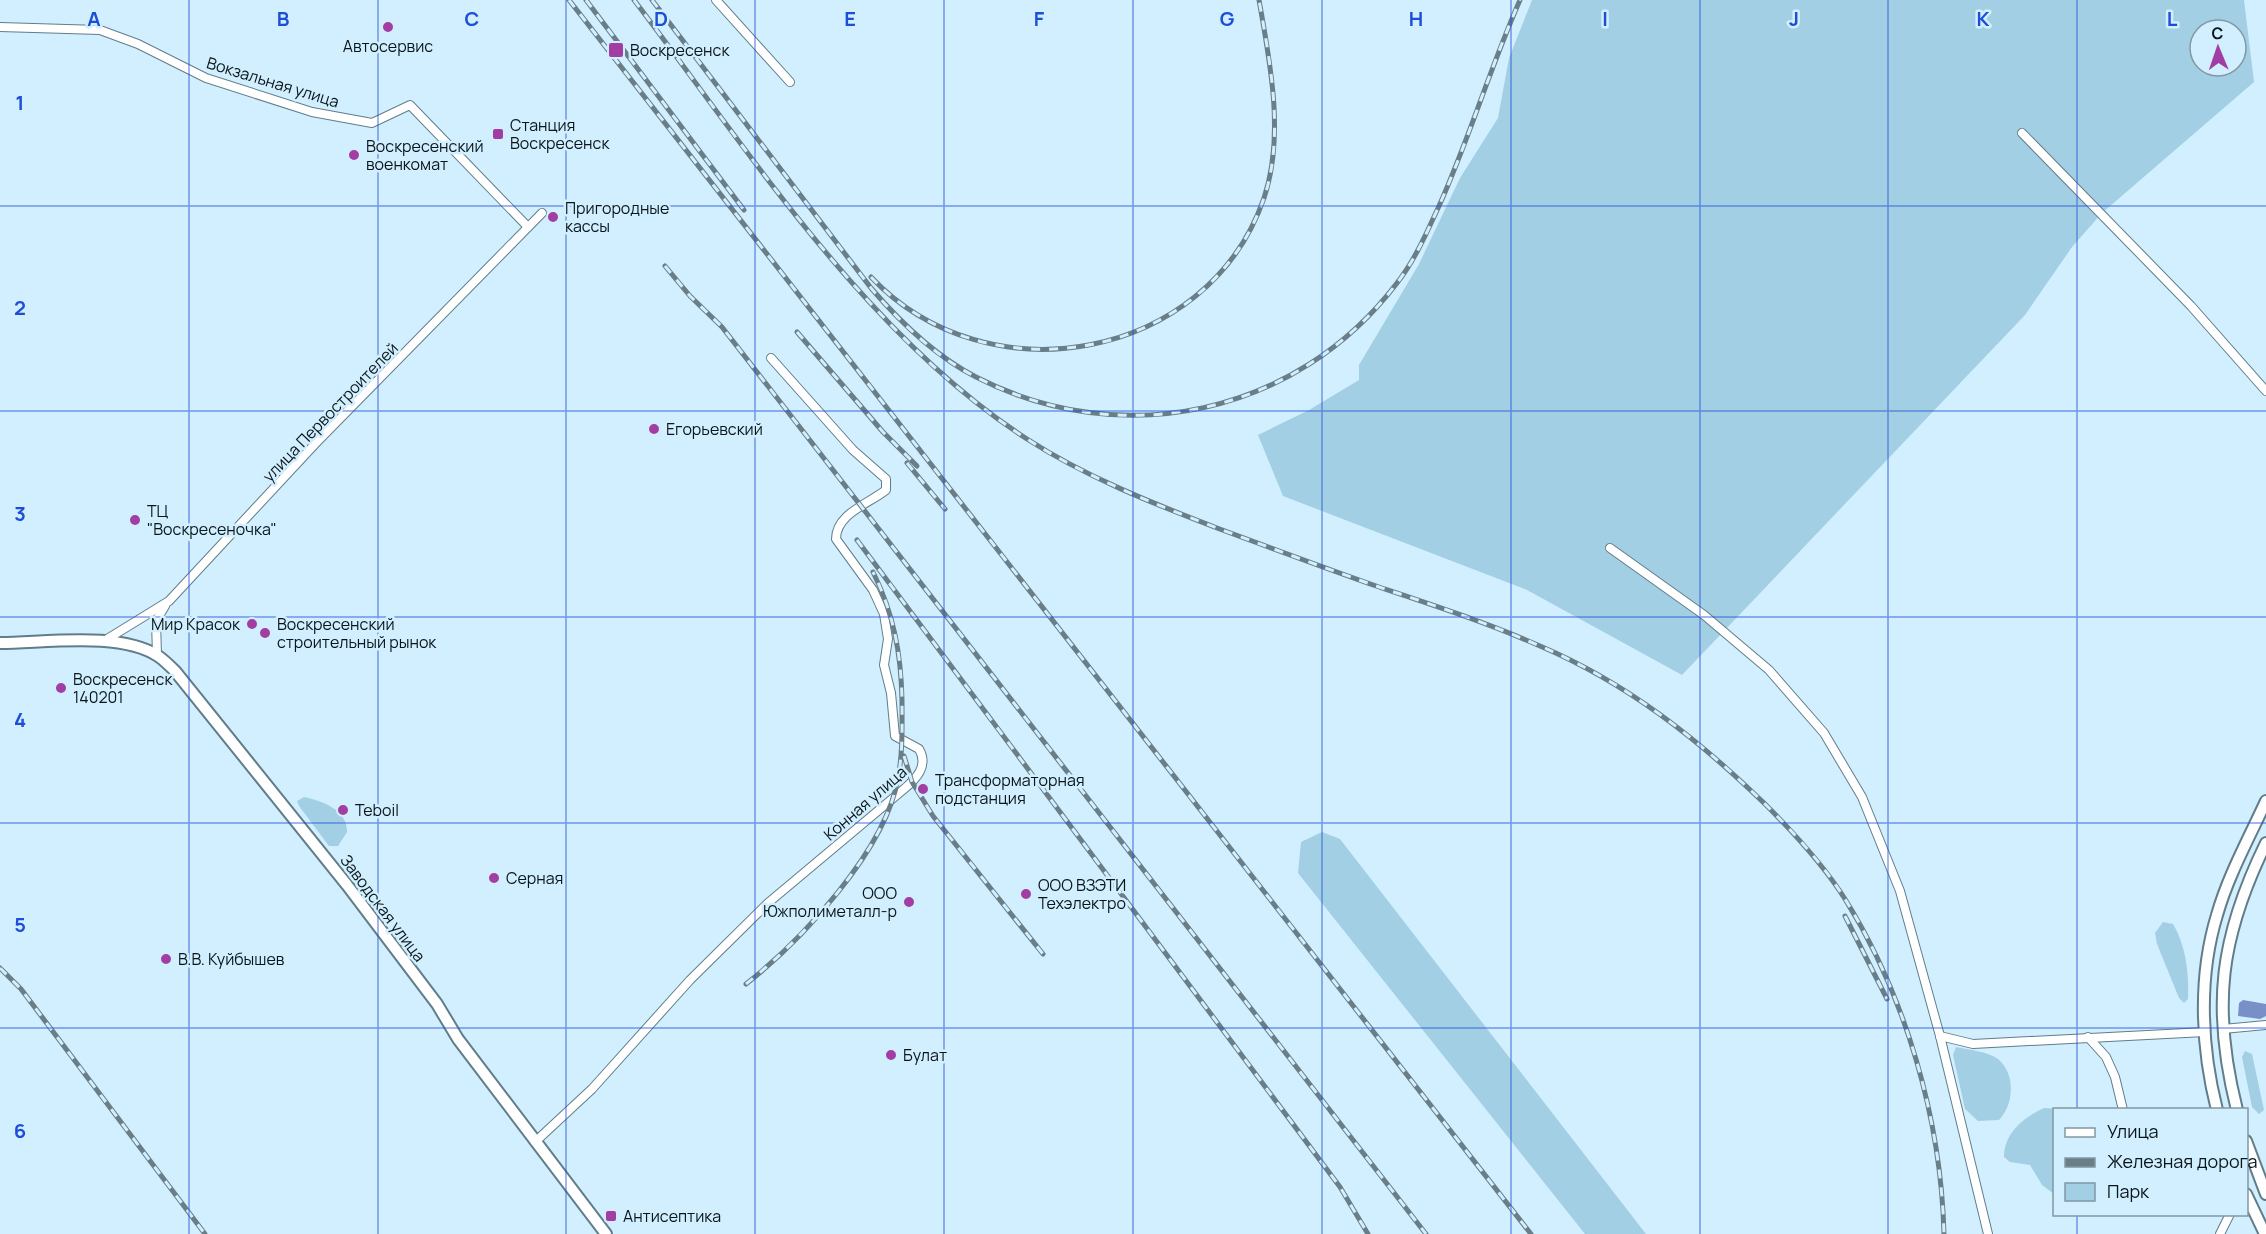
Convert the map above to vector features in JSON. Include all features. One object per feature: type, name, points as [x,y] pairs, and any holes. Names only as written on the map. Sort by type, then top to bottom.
[{"type":"street","points":[[716,0],[790,82]]},
{"type":"street","name":"Вокзальная улица","points":[[0,27],[7,25],[100,30],[138,44],[206,78],[312,112],[372,123],[410,105],[528,227]]},
{"type":"street","points":[[2022,133],[2191,306],[2266,391]]},
{"type":"street","name":"улица Первостроителей","points":[[103,642],[169,601],[315,444],[542,213]]},
{"type":"street","name":"Конная улица","points":[[535,1142],[592,1089],[690,980],[768,903],[912,782],[921,770],[923,761],[919,749],[895,736],[891,693],[884,665],[888,639],[880,602],[836,538],[836,530],[843,518],[886,490],[886,479],[853,450],[771,358]]},
{"type":"street","points":[[1610,548],[1704,615],[1768,670],[1824,733],[1862,797],[1900,891],[1940,1036],[1988,1234]]},
{"type":"street","points":[[157,655],[156,621],[169,601]]},
{"type":"street","name":"Заводская улица","points":[[0,643],[103,642],[127,645],[157,655],[201,701],[299,823],[437,1004],[458,1039],[606,1234]]},
{"type":"street","points":[[2217,1108],[2207,1059],[2206,970],[2217,913],[2266,801]]},
{"type":"street","points":[[2236,1108],[2227,1070],[2221,998],[2227,944],[2234,920],[2266,843]]},
{"type":"street","points":[[2223,1029],[2266,1025]]},
{"type":"street","points":[[1940,1036],[1973,1044],[2205,1032]]},
{"type":"street","points":[[2088,1037],[2106,1057],[2115,1077],[2123,1108]]},
{"type":"street","points":[[2248,1143],[2262,1171],[2266,1194]]},
{"type":"street","points":[[2248,1196],[2265,1234]]},
{"type":"street","points":[[2220,1234],[2229,1216]]},
{"type":"green space","points":[[1532,0],[2244,0],[2246,18],[2188,18],[2188,78],[2248,78],[2248,33],[2254,82],[2102,213],[2072,247],[2025,315],[1682,675],[1527,590],[1283,496],[1258,435],[1309,410],[1359,380],[1359,365],[1419,264],[1460,178],[1498,118],[1509,58]]},
{"type":"green space","points":[[304,797],[332,807],[343,817],[347,832],[338,846],[329,846],[299,806],[297,801]]},
{"type":"green space","points":[[1322,832],[1340,839],[1646,1234],[1585,1234],[1298,873],[1301,842]]},
{"type":"green space","points":[[2163,922],[2173,924],[2184,951],[2188,999],[2184,1003],[2179,998],[2157,944],[2155,933]]},
{"type":"green space","points":[[1956,1047],[1989,1054],[2004,1065],[2011,1090],[2008,1106],[1999,1120],[1978,1121],[1965,1109],[1953,1055]]},
{"type":"green space","points":[[2245,1051],[2252,1054],[2264,1110],[2259,1114],[2252,1107],[2242,1057]]},
{"type":"green space","points":[[2044,1108],[2053,1108],[2053,1193],[2042,1185],[2030,1165],[2010,1162],[2004,1157],[2007,1140],[2011,1133],[2029,1116]]},
{"type":"water","points":[[2243,1000],[2266,1004],[2266,1016],[2260,1019],[2238,1016],[2239,1003]]},
{"type":"railway","points":[[569,0],[1531,1234]]},
{"type":"railway","points":[[586,0],[744,210]]},
{"type":"railway","points":[[634,0],[766,178],[862,294],[914,348],[969,396],[1027,439],[1096,477],[1168,509],[1480,622],[1572,661],[1632,695],[1660,714],[1740,780],[1787,826],[1827,873],[1867,937],[1886,977],[1916,1060],[1927,1103],[1936,1147],[1944,1234]]},
{"type":"railway","points":[[652,0],[871,288],[919,338],[961,369],[1032,400],[1089,413],[1147,415],[1204,408],[1258,391],[1310,364],[1356,328],[1397,283],[1415,255],[1439,206],[1520,0]]},
{"type":"railway","points":[[871,277],[919,316],[973,339],[1032,349],[1090,345],[1146,327],[1195,296],[1236,253],[1264,198],[1270,174],[1275,124],[1271,74],[1259,0]]},
{"type":"railway","points":[[665,266],[690,296],[722,327],[1426,1234]]},
{"type":"railway","points":[[797,332],[883,432],[917,466]]},
{"type":"railway","points":[[907,463],[945,509]]},
{"type":"railway","points":[[857,540],[1340,1187],[1368,1234]]},
{"type":"railway","points":[[746,984],[792,943],[838,892],[877,834],[890,806],[901,758],[901,683],[898,650],[891,619],[873,572]]},
{"type":"railway","points":[[904,756],[912,782],[933,816],[1043,954]]},
{"type":"railway","points":[[1845,916],[1887,999]]},
{"type":"railway","points":[[0,968],[21,989],[205,1234]]},
{"type":"place","name":"Автосервис","points":[[388,27]]},
{"type":"place","name":"Воскресенск","points":[[616,50]]},
{"type":"place","name":"Станция Воскресенск","points":[[498,134]]},
{"type":"place","name":"Воскресенский военкомат","points":[[354,155]]},
{"type":"place","name":"Пригородные кассы","points":[[553,217]]},
{"type":"place","name":"Егорьевский","points":[[654,429]]},
{"type":"place","name":"ТЦ \"Воскресеночка\"","points":[[135,520]]},
{"type":"place","name":"Мир Красок","points":[[252,624]]},
{"type":"place","name":"Воскресенский строительный рынок","points":[[265,633]]},
{"type":"place","name":"Воскресенск 140201","points":[[61,688]]},
{"type":"place","name":"Трансформаторная подстанция","points":[[923,789]]},
{"type":"place","name":"Teboil","points":[[343,810]]},
{"type":"place","name":"Серная","points":[[494,878]]},
{"type":"place","name":"ООО ВЗЭТИ Техэлектро","points":[[1026,894]]},
{"type":"place","name":"ООО Южполиметалл-р","points":[[909,902]]},
{"type":"place","name":"В.В. Куйбышев","points":[[166,959]]},
{"type":"place","name":"Булат","points":[[891,1055]]},
{"type":"place","name":"Антисептика","points":[[611,1216]]}]
